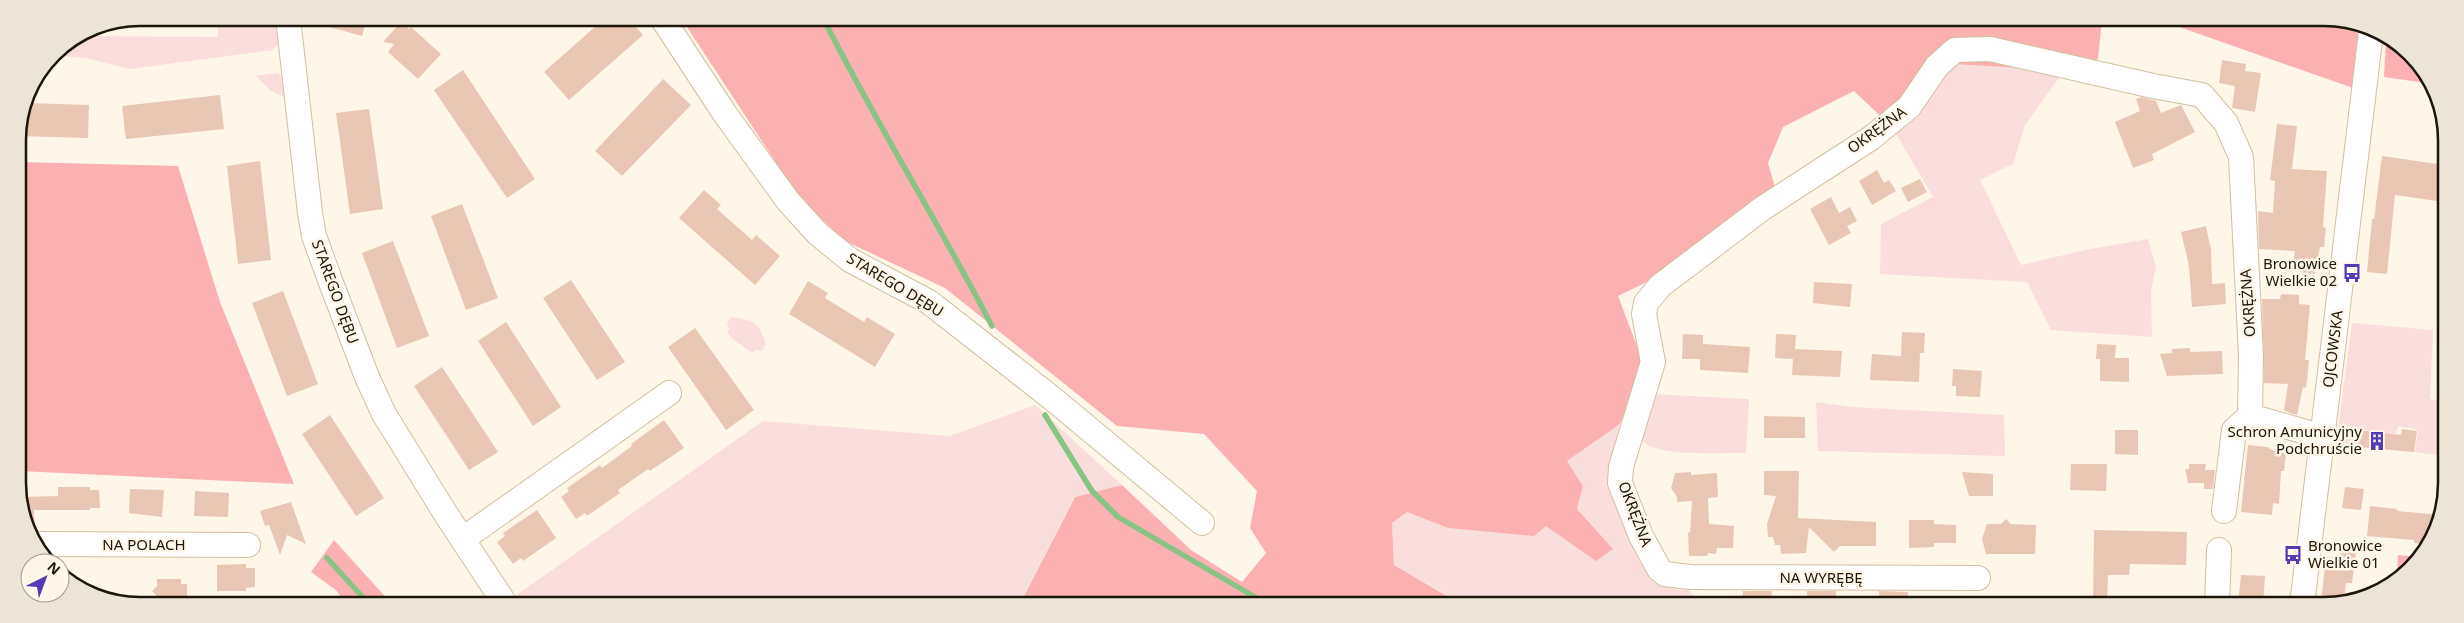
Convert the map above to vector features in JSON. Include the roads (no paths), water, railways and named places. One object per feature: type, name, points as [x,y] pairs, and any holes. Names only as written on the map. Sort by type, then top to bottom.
[{"type":"street","name":"STAREGO DĘBU","points":[[289,26],[314,236],[366,377],[384,414],[501,597]]},
{"type":"street","name":"STAREGO DĘBU","points":[[667,26],[725,114],[788,201],[818,234],[850,260],[929,302],[1053,398],[1202,523]]},
{"type":"street","name":"OJCOWSKA","points":[[2303,597],[2370,36]]},
{"type":"street","name":"OKRĘŻNA","points":[[1665,574],[1659,569],[1641,536],[1620,482],[1621,467],[1653,362],[1644,314],[1646,303],[1660,286],[1763,208],[1871,138],[1909,107],[1937,66],[1955,50],[1990,49],[2153,86],[2202,95],[2226,123],[2241,157],[2251,355],[2250,416]]},
{"type":"street","points":[[463,539],[669,393]]},
{"type":"street","points":[[2224,511],[2234,430],[2250,416],[2323,437]]},
{"type":"street","name":"NA POLACH","points":[[44,544],[248,545]]},
{"type":"street","points":[[2217,597],[2219,550]]},
{"type":"street","name":"NA WYRĘBĘ","points":[[1665,574],[1690,577],[1978,578]]},
{"type":"waterway","points":[[827,26],[992,326]]},
{"type":"waterway","points":[[1045,415],[1092,491],[1118,517],[1255,597]]},
{"type":"waterway","points":[[327,558],[363,597]]},
{"type":"place","name":"Bronowice Wielkie 02","points":[[2352,273]]},
{"type":"place","name":"Schron Amunicyjny Podchruście","points":[[2377,441]]},
{"type":"place","name":"Bronowice Wielkie 01","points":[[2293,555]]}]
